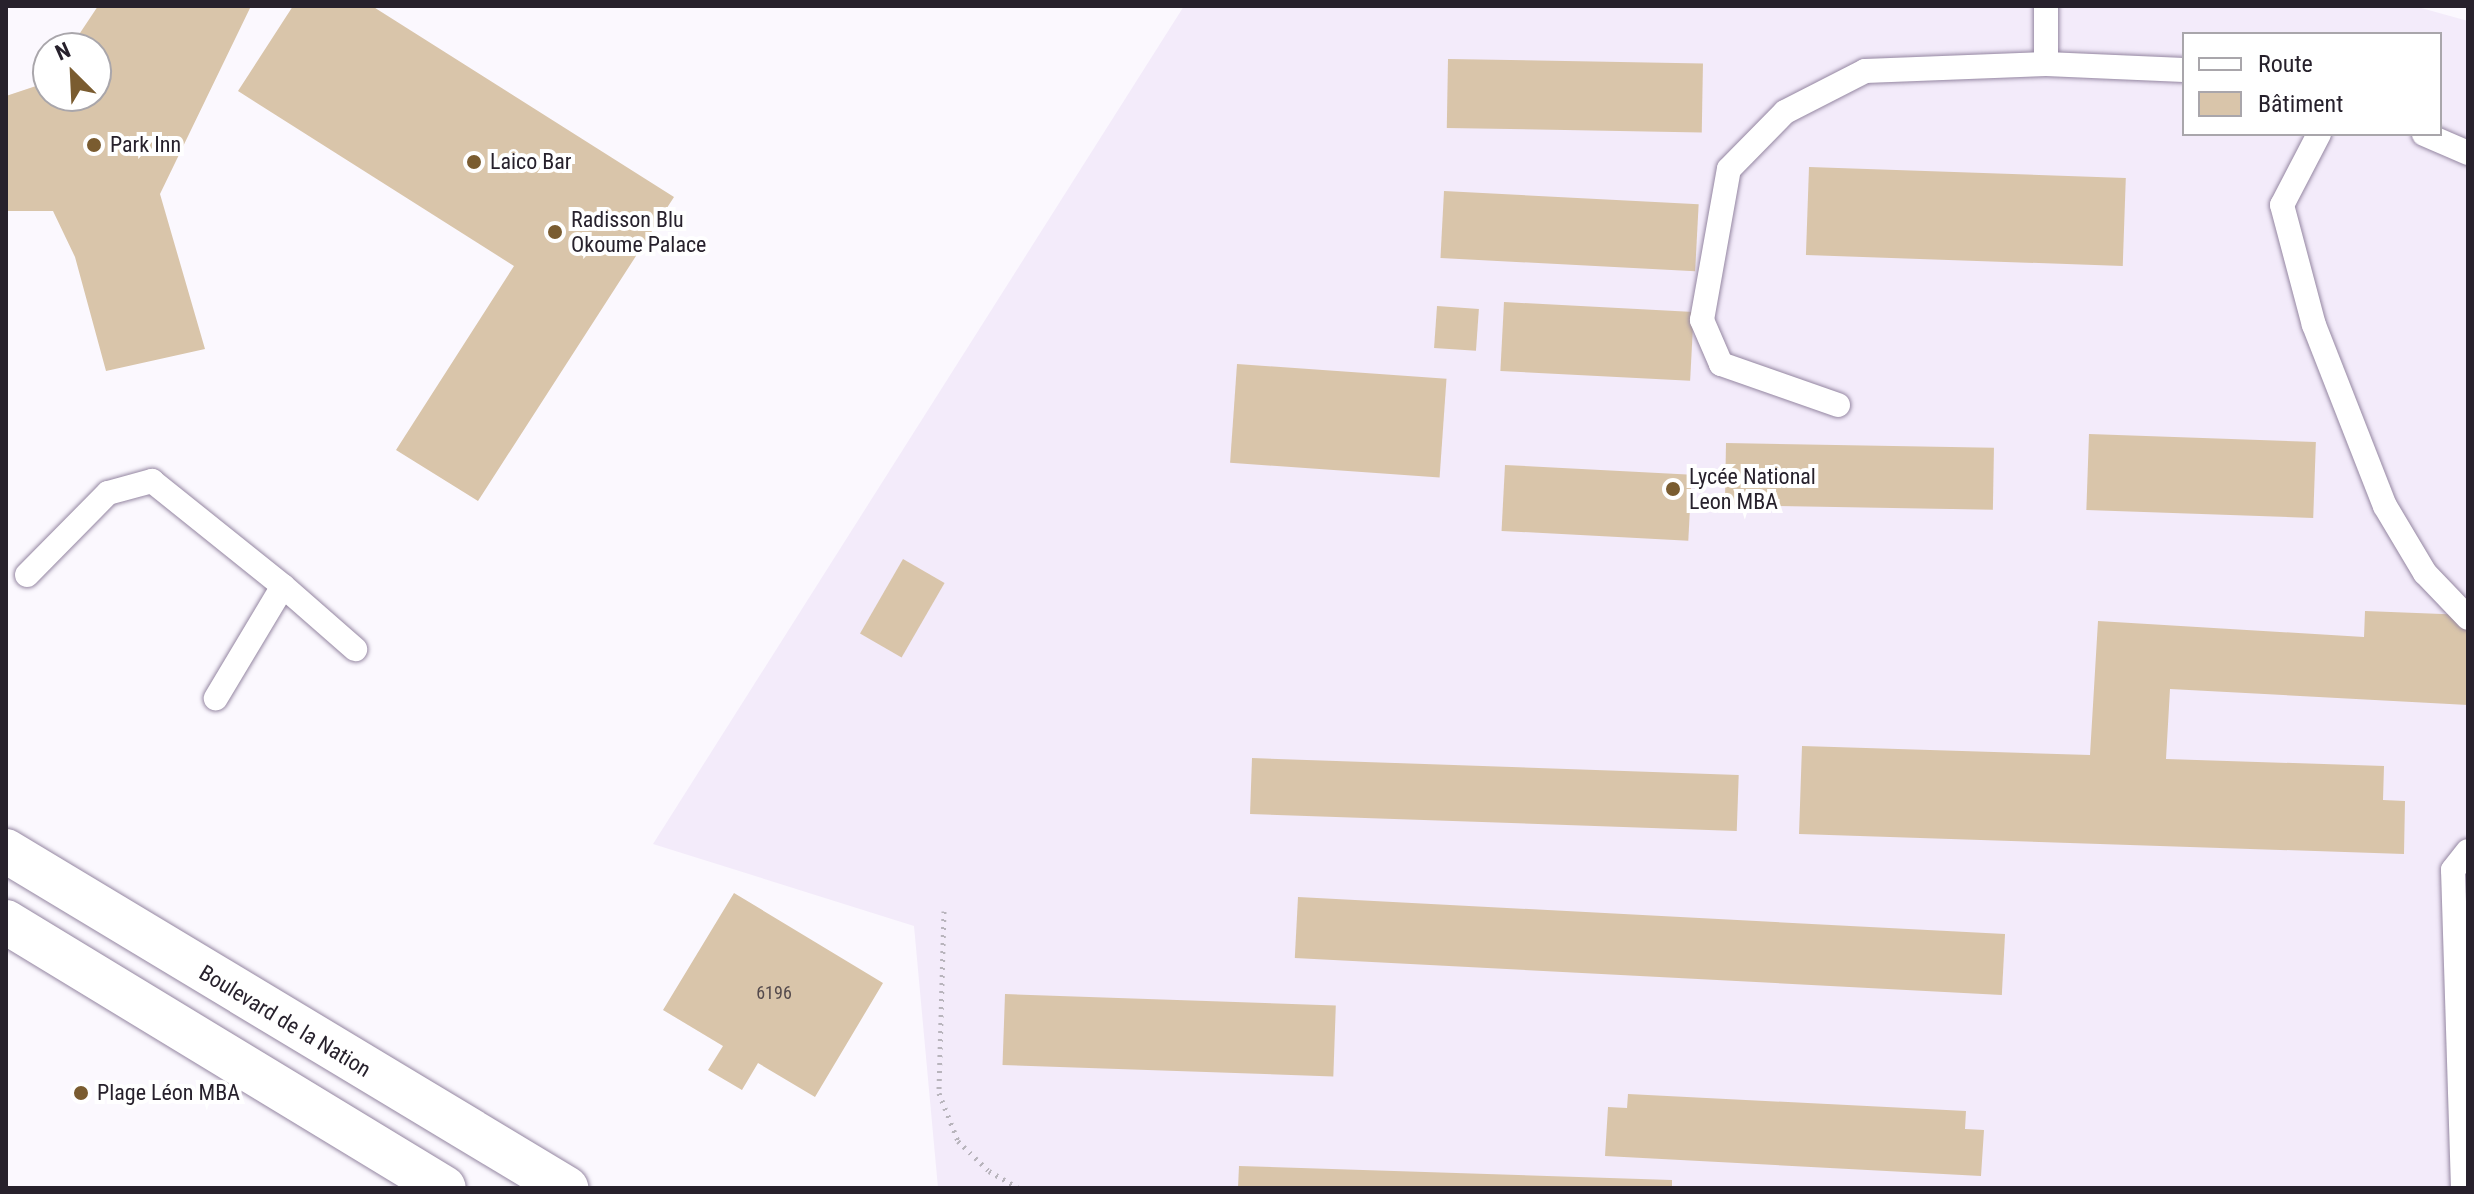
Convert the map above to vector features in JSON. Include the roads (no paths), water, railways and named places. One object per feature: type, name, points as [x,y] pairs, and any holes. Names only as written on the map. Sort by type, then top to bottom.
[{"type":"main road","name":"Boulevard de la Nation","points":[[6,851],[566,1188]]},
{"type":"main road","points":[[6,922],[444,1188]]},
{"type":"lane","points":[[2046,6],[2046,64]]},
{"type":"lane","points":[[1838,405],[1721,364],[1702,320],[1729,169],[1785,112],[1865,71],[2046,64],[2182,70]]},
{"type":"lane","points":[[2318,136],[2282,205],[2314,325],[2385,506],[2425,573],[2468,618]]},
{"type":"lane","points":[[2429,136],[2468,153]]},
{"type":"lane","points":[[27,575],[108,493],[152,481],[283,586],[355,649]]},
{"type":"lane","points":[[216,698],[283,586]]},
{"type":"lane","points":[[2463,1188],[2453,870],[2468,851]]},
{"type":"place","name":"Park Inn","points":[[94,145]]},
{"type":"place","name":"Laico Bar","points":[[474,162]]},
{"type":"place","name":"Radisson Blu Okoume Palace","points":[[555,232]]},
{"type":"place","name":"Lycée National Leon MBA","points":[[1673,489]]},
{"type":"place","name":"Plage Léon MBA","points":[[81,1093]]}]
